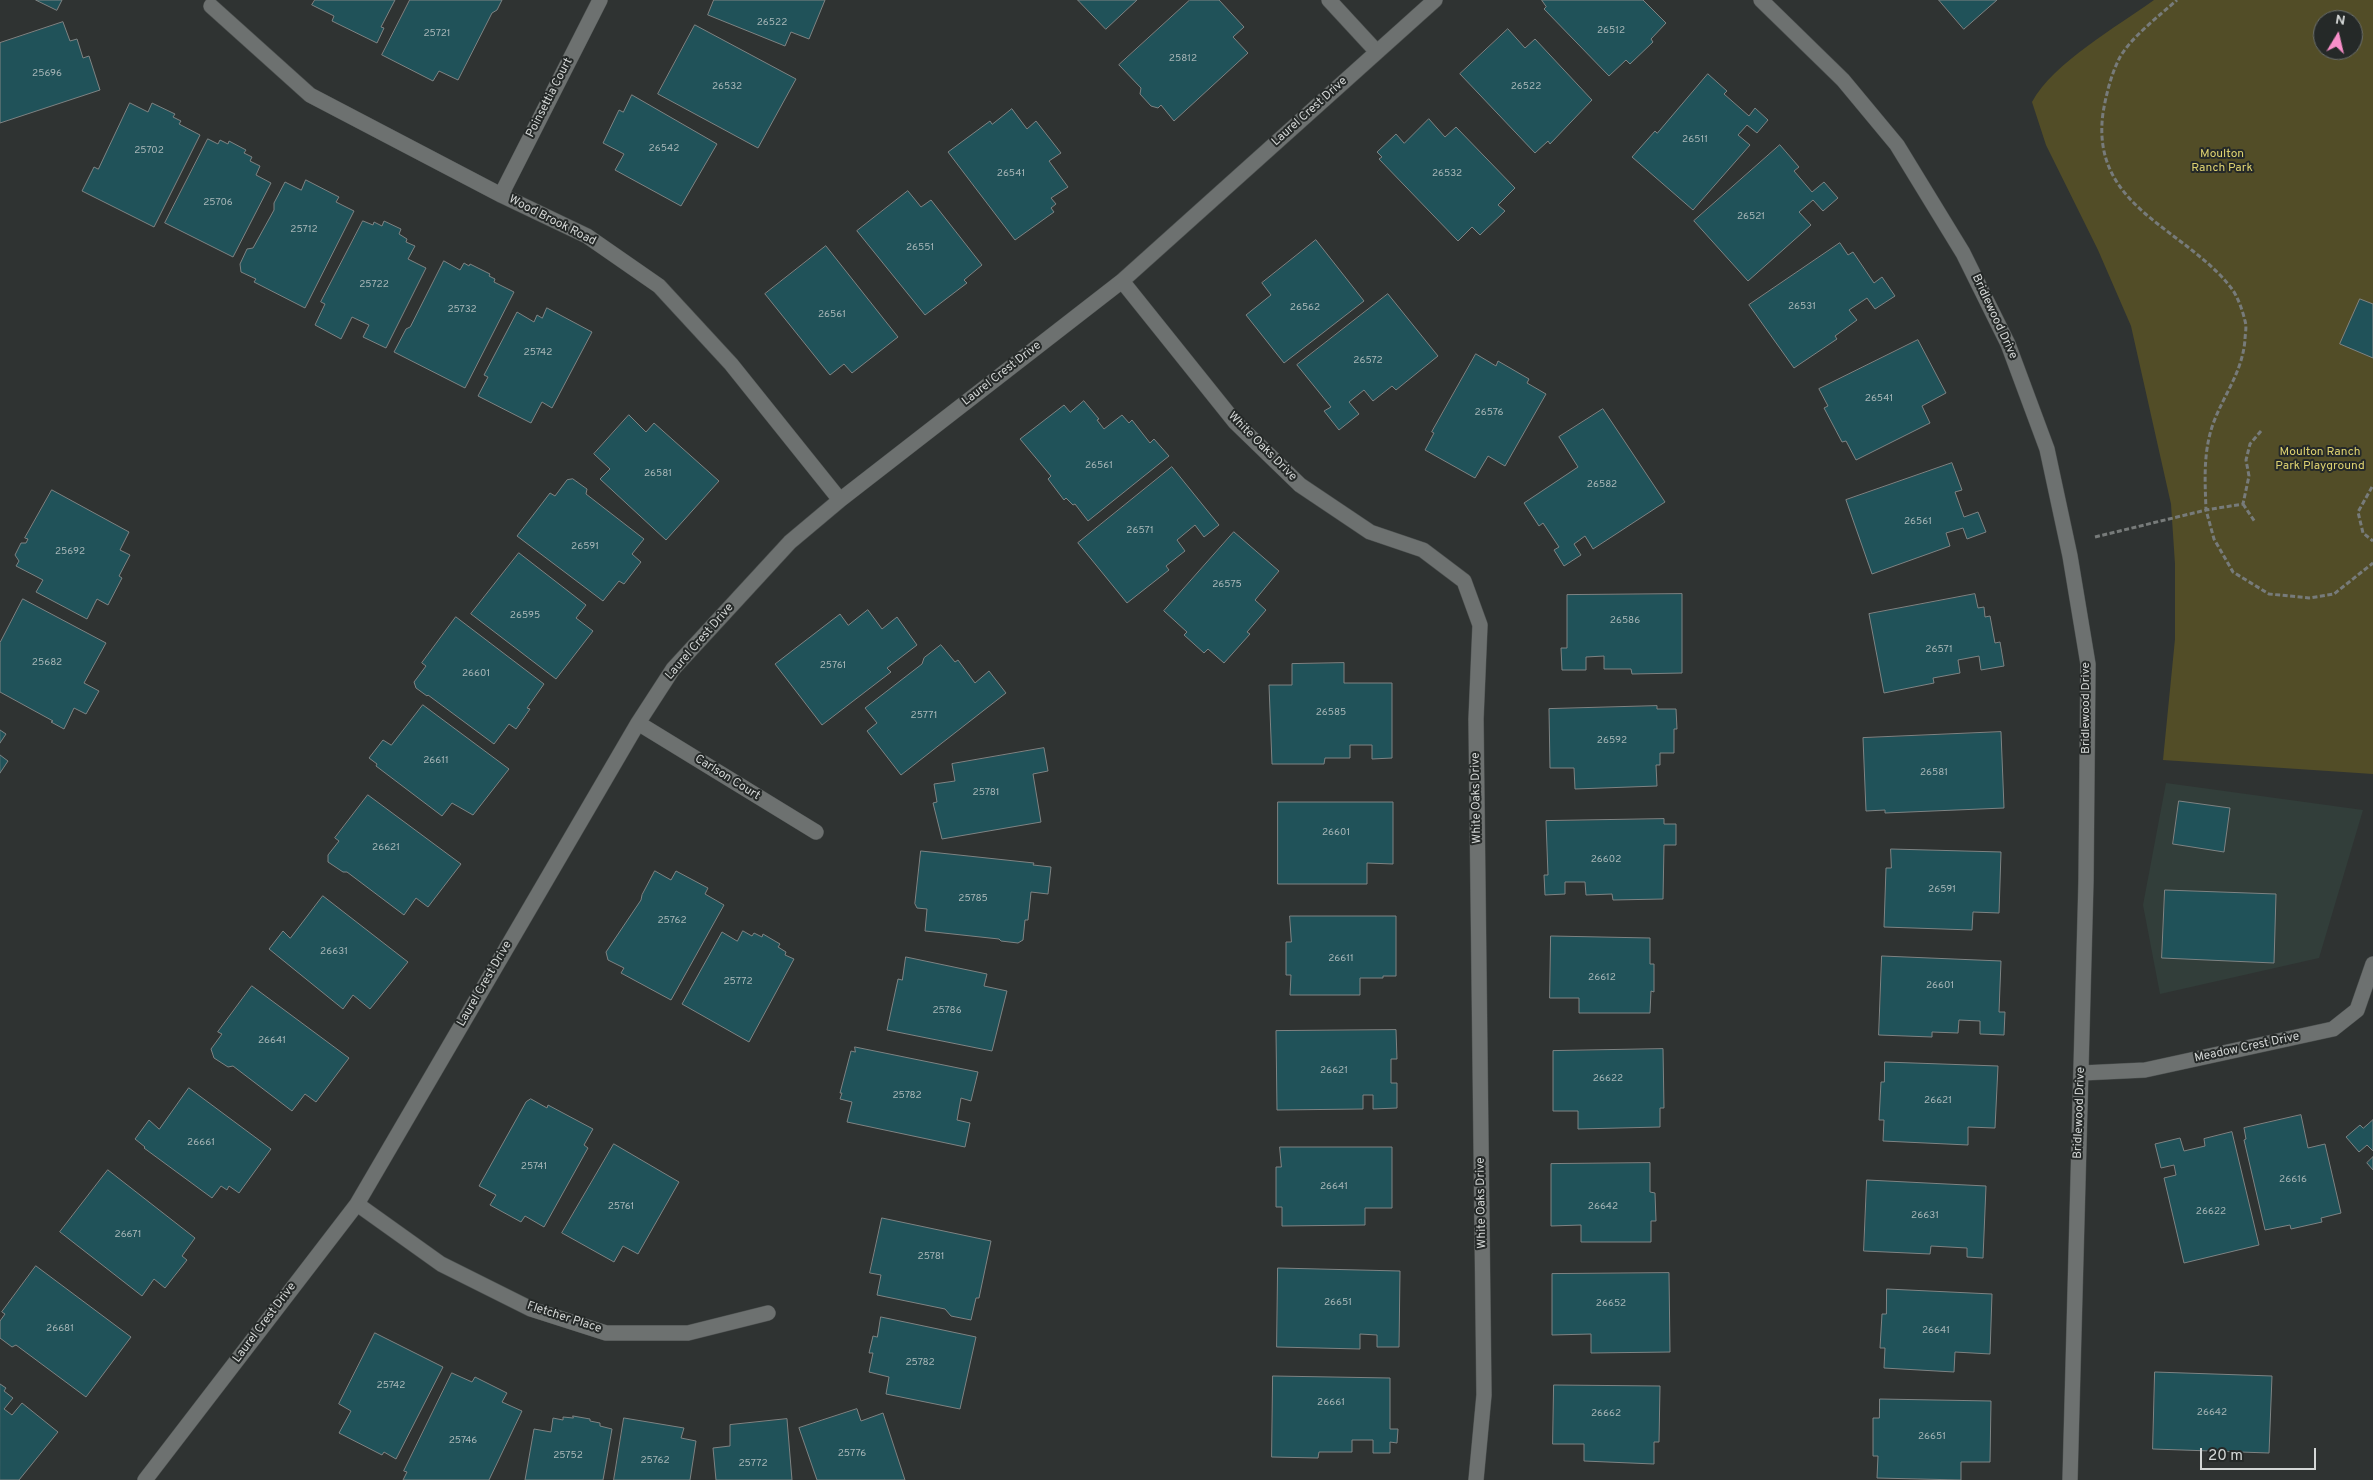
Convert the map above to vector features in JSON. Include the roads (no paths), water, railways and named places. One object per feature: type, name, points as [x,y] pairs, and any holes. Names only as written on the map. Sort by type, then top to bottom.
[{"type":"street","name":"Poinsettia Court","points":[[500,195],[600,0]]},
{"type":"street","points":[[1328,0],[1377,52]]},
{"type":"street","name":"Laurel Crest Drive","points":[[145,1480],[357,1204],[638,723],[673,669],[790,542],[840,500],[1122,281],[1435,0]]},
{"type":"street","name":"Bridlewood Drive","points":[[1761,0],[1843,80],[1897,145],[1963,253],[2008,344],[2047,450],[2068,544],[2088,664],[2082,1073],[2070,1480]]},
{"type":"street","name":"Wood Brook Road","points":[[211,6],[310,95],[500,195],[587,236],[659,286],[731,364],[840,500]]},
{"type":"street","name":"White Oaks Drive","points":[[1122,281],[1235,422],[1294,479],[1370,532],[1423,550],[1464,581],[1480,625],[1476,719],[1484,1394],[1476,1480]]},
{"type":"street","name":"Carlson Court","points":[[638,723],[816,832]]},
{"type":"street","name":"Meadow Crest Drive","points":[[2082,1073],[2145,1070],[2333,1030],[2357,1010],[2373,964]]},
{"type":"street","name":"Fletcher Place","points":[[357,1204],[441,1264],[531,1309],[606,1332],[688,1333],[768,1312]]},
{"type":"park label","name":"Moulton Ranch Park","points":[[2222,162]]},
{"type":"park label","name":"Moulton Ranch Park Playground","points":[[2320,460]]}]
